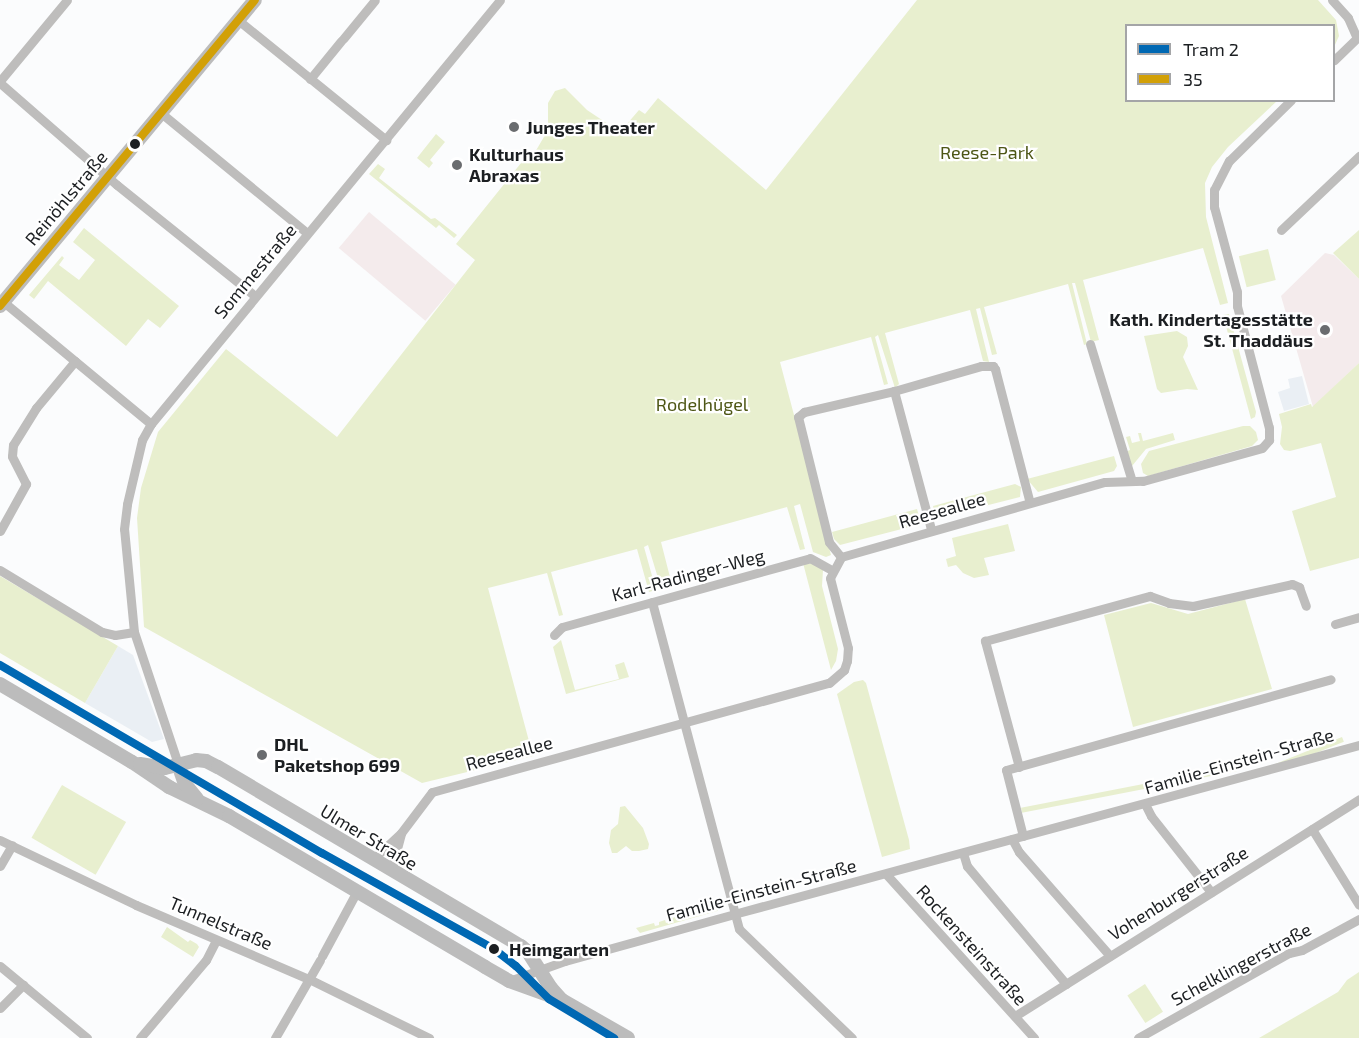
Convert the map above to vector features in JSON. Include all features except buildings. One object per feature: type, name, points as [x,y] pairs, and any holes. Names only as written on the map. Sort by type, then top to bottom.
[{"type":"street","points":[[67,0],[0,82],[108,177],[255,296]]},
{"type":"street","name":"Reinöhlstraße","points":[[1,302],[255,0]]},
{"type":"street","points":[[310,79],[375,0]]},
{"type":"street","name":"Sommestraße","points":[[178,764],[134,632],[124,529],[127,504],[142,440],[151,424],[255,296],[500,0]]},
{"type":"street","points":[[1332,0],[1348,18],[1358,38],[1335,59]]},
{"type":"street","points":[[238,20],[386,140]]},
{"type":"street","name":"Reeseallee","points":[[841,557],[931,529],[1105,482],[1143,481],[1254,452],[1269,440],[1269,428],[1237,306],[1237,292],[1214,199],[1217,180],[1229,161],[1289,102]]},
{"type":"street","points":[[161,113],[307,233]]},
{"type":"street","points":[[1281,230],[1359,156]]},
{"type":"street","points":[[1,302],[151,424]]},
{"type":"street","points":[[1090,344],[1132,481]]},
{"type":"street","points":[[0,531],[26,484],[12,456],[13,445],[36,408],[75,361]]},
{"type":"street","points":[[832,570],[841,557],[829,542],[798,417],[804,412],[894,391],[981,366],[993,366],[1030,502]]},
{"type":"street","points":[[894,391],[931,529]]},
{"type":"street","name":"Karl-Radinger-Weg","points":[[554,635],[562,627],[810,558],[832,570]]},
{"type":"street","points":[[0,570],[102,632],[115,635],[134,632]]},
{"type":"street","name":"Reeseallee","points":[[372,860],[401,833],[432,792],[829,683],[837,677],[847,661],[848,648],[831,587],[832,570]]},
{"type":"street","points":[[1019,767],[985,641],[1150,596],[1169,603],[1193,606],[1292,584],[1299,586],[1306,606]]},
{"type":"street","points":[[652,602],[739,929],[852,1038]]},
{"type":"street","points":[[1335,624],[1359,617]]},
{"type":"street","points":[[1023,836],[1005,770],[1330,679]]},
{"type":"street","name":"Ulmer Straße","points":[[0,684],[132,762],[169,787],[229,816],[509,981],[561,1000],[628,1038]]},
{"type":"street","name":"Familie-Einstein-Straße","points":[[509,981],[565,961],[734,914],[1359,745]]},
{"type":"street","name":"Ulmer Straße","points":[[132,762],[157,767],[196,760],[212,764],[521,946],[528,952],[561,1000]]},
{"type":"street","points":[[178,764],[185,784],[199,802]]},
{"type":"street","name":"Vohenburgerstraße","points":[[1015,1016],[1359,799]]},
{"type":"street","points":[[1145,804],[1151,816],[1211,892]]},
{"type":"street","points":[[1312,829],[1359,905]]},
{"type":"street","name":"Reeseallee","points":[[391,871],[401,833]]},
{"type":"street","points":[[1012,838],[1019,852],[1110,956]]},
{"type":"street","name":"Tunnelstraße","points":[[0,840],[216,940],[309,979],[423,1037]]},
{"type":"street","points":[[0,866],[12,845]]},
{"type":"street","points":[[963,853],[967,866],[1066,984]]},
{"type":"street","name":"Rockensteinstraße","points":[[886,874],[1034,1038]]},
{"type":"street","points":[[275,1038],[357,891]]},
{"type":"street","name":"Schelklingerstraße","points":[[1138,1038],[1289,953],[1302,950],[1359,919]]},
{"type":"street","points":[[140,1038],[206,960],[216,940]]},
{"type":"street","points":[[0,966],[87,1038]]},
{"type":"street","points":[[0,1008],[23,985]]},
{"type":"shaded area","points":[[369,212],[456,285],[425,321],[339,248]]},
{"type":"shaded area","name":"Kath. Kindertagesstätte St. Thaddäus","points":[[1325,253],[1334,255],[1359,279],[1359,363],[1313,407],[1281,296]]},
{"type":"shaded area","points":[[1302,376],[1309,404],[1284,411],[1278,392],[1290,388],[1288,379]]},
{"type":"shaded area","points":[[118,646],[133,655],[164,739],[152,742],[85,703]]},
{"type":"green space","name":"Reese-Park","points":[[917,0],[1318,0],[1336,20],[1339,36],[1335,45],[1335,24],[1125,24],[1125,102],[1276,102],[1228,147],[1212,167],[1205,183],[1206,217],[1228,303],[1220,305],[1203,248],[1083,280],[1099,340],[1091,342],[1075,283],[1072,283],[1087,344],[1084,345],[1068,284],[984,307],[997,354],[992,355],[980,308],[976,309],[989,362],[983,361],[970,310],[885,333],[899,384],[895,388],[878,335],[875,337],[888,384],[884,385],[871,337],[780,362],[831,555],[826,557],[813,552],[800,504],[794,506],[805,549],[800,550],[787,507],[661,542],[672,585],[661,588],[648,545],[644,547],[656,590],[649,592],[637,549],[551,572],[563,615],[559,616],[547,573],[488,588],[533,756],[422,783],[144,627],[137,518],[141,488],[158,432],[226,349],[337,437],[475,260],[456,244],[525,158],[531,159],[548,130],[548,103],[555,91],[565,88],[587,110],[620,132],[639,110],[645,114],[658,98],[766,190]]},
{"type":"green space","points":[[436,134],[445,142],[430,160],[433,163],[429,168],[417,158]]},
{"type":"green space","points":[[378,164],[385,169],[379,178],[431,219],[435,218],[457,235],[454,238],[439,225],[436,228],[369,174]]},
{"type":"green space","points":[[84,228],[179,306],[160,328],[148,319],[126,346],[48,281],[34,299],[29,295],[62,256],[64,258],[59,265],[79,280],[95,260],[73,242]]},
{"type":"green space","points":[[1359,230],[1359,279],[1333,253]]},
{"type":"green space","points":[[1268,249],[1276,280],[1247,287],[1239,256]]},
{"type":"green space","points":[[1229,314],[1256,412],[1255,417],[1251,419],[1223,315]]},
{"type":"green space","points":[[1177,331],[1187,337],[1188,346],[1183,357],[1198,390],[1187,389],[1161,393],[1157,389],[1144,336]]},
{"type":"green space","points":[[1359,363],[1359,558],[1310,571],[1292,511],[1336,497],[1321,443],[1290,451],[1284,450],[1280,444],[1282,427],[1279,414],[1311,404],[1312,407]]},
{"type":"green space","points":[[1250,426],[1256,432],[1258,440],[1252,446],[1148,476],[1143,473],[1141,464],[1149,451]]},
{"type":"green space","points":[[1138,433],[1141,433],[1143,441],[1173,433],[1175,440],[1146,449],[1132,466],[1125,452],[1130,450],[1126,437],[1130,436],[1132,443],[1140,441]]},
{"type":"green space","points":[[1114,456],[1117,466],[1114,471],[1038,492],[1027,479]]},
{"type":"green space","points":[[1015,484],[1021,487],[1020,497],[945,516],[936,516],[933,506]]},
{"type":"green space","points":[[917,509],[921,524],[840,545],[834,539],[832,532]]},
{"type":"green space","points":[[1008,524],[1015,551],[984,558],[989,575],[974,578],[963,573],[956,565],[948,567],[946,559],[956,556],[952,538]]},
{"type":"green space","points":[[803,563],[814,564],[823,570],[822,586],[838,649],[836,661],[831,670]]},
{"type":"green space","points":[[0,576],[118,646],[85,703],[0,653]]},
{"type":"green space","points":[[1245,599],[1272,689],[1133,727],[1104,615],[1151,603],[1188,614]]},
{"type":"green space","points":[[561,640],[575,690],[619,679],[615,665],[624,662],[629,677],[566,694],[553,647]]},
{"type":"green space","points":[[863,680],[866,683],[910,849],[882,857],[837,694],[854,682]]},
{"type":"green space","points":[[1342,737],[1344,742],[1272,771],[1270,766]]},
{"type":"green space","points":[[1236,766],[1237,771],[1022,813],[1021,808]]},
{"type":"green space","points":[[62,785],[126,822],[96,875],[32,838]]},
{"type":"green space","points":[[625,806],[643,828],[649,844],[648,849],[632,851],[626,846],[617,853],[612,853],[609,843],[611,830],[618,824],[620,807]]},
{"type":"green space","points":[[723,905],[717,911],[640,933],[636,928],[654,923],[655,926],[659,925],[659,922],[665,920],[666,923],[672,921],[672,918]]},
{"type":"green space","points":[[167,927],[188,942],[190,940],[197,944],[199,947],[193,957],[161,937]]},
{"type":"green space","points":[[1359,972],[1359,1038],[1259,1038],[1338,992],[1347,980]]},
{"type":"green space","points":[[1145,984],[1163,1012],[1145,1023],[1127,995]]},
{"type":"tram line","name":"2","points":[[0,665],[322,853],[494,949],[516,966],[549,999],[614,1038]]},
{"type":"transit line","name":"35","points":[[0,306],[255,0]]},
{"type":"place","name":"Junges Theater","points":[[514,127]]},
{"type":"place","name":"Kulturhaus Abraxas","points":[[457,165]]},
{"type":"place","name":"Kath. Kindertagesstätte St. Thaddäus","points":[[1325,330]]},
{"type":"place","name":"DHL Paketshop 699","points":[[262,755]]},
{"type":"place","name":"Heimgarten","points":[[494,949]]},
{"type":"park label","name":"Rodelhügel","points":[[702,404]]}]
